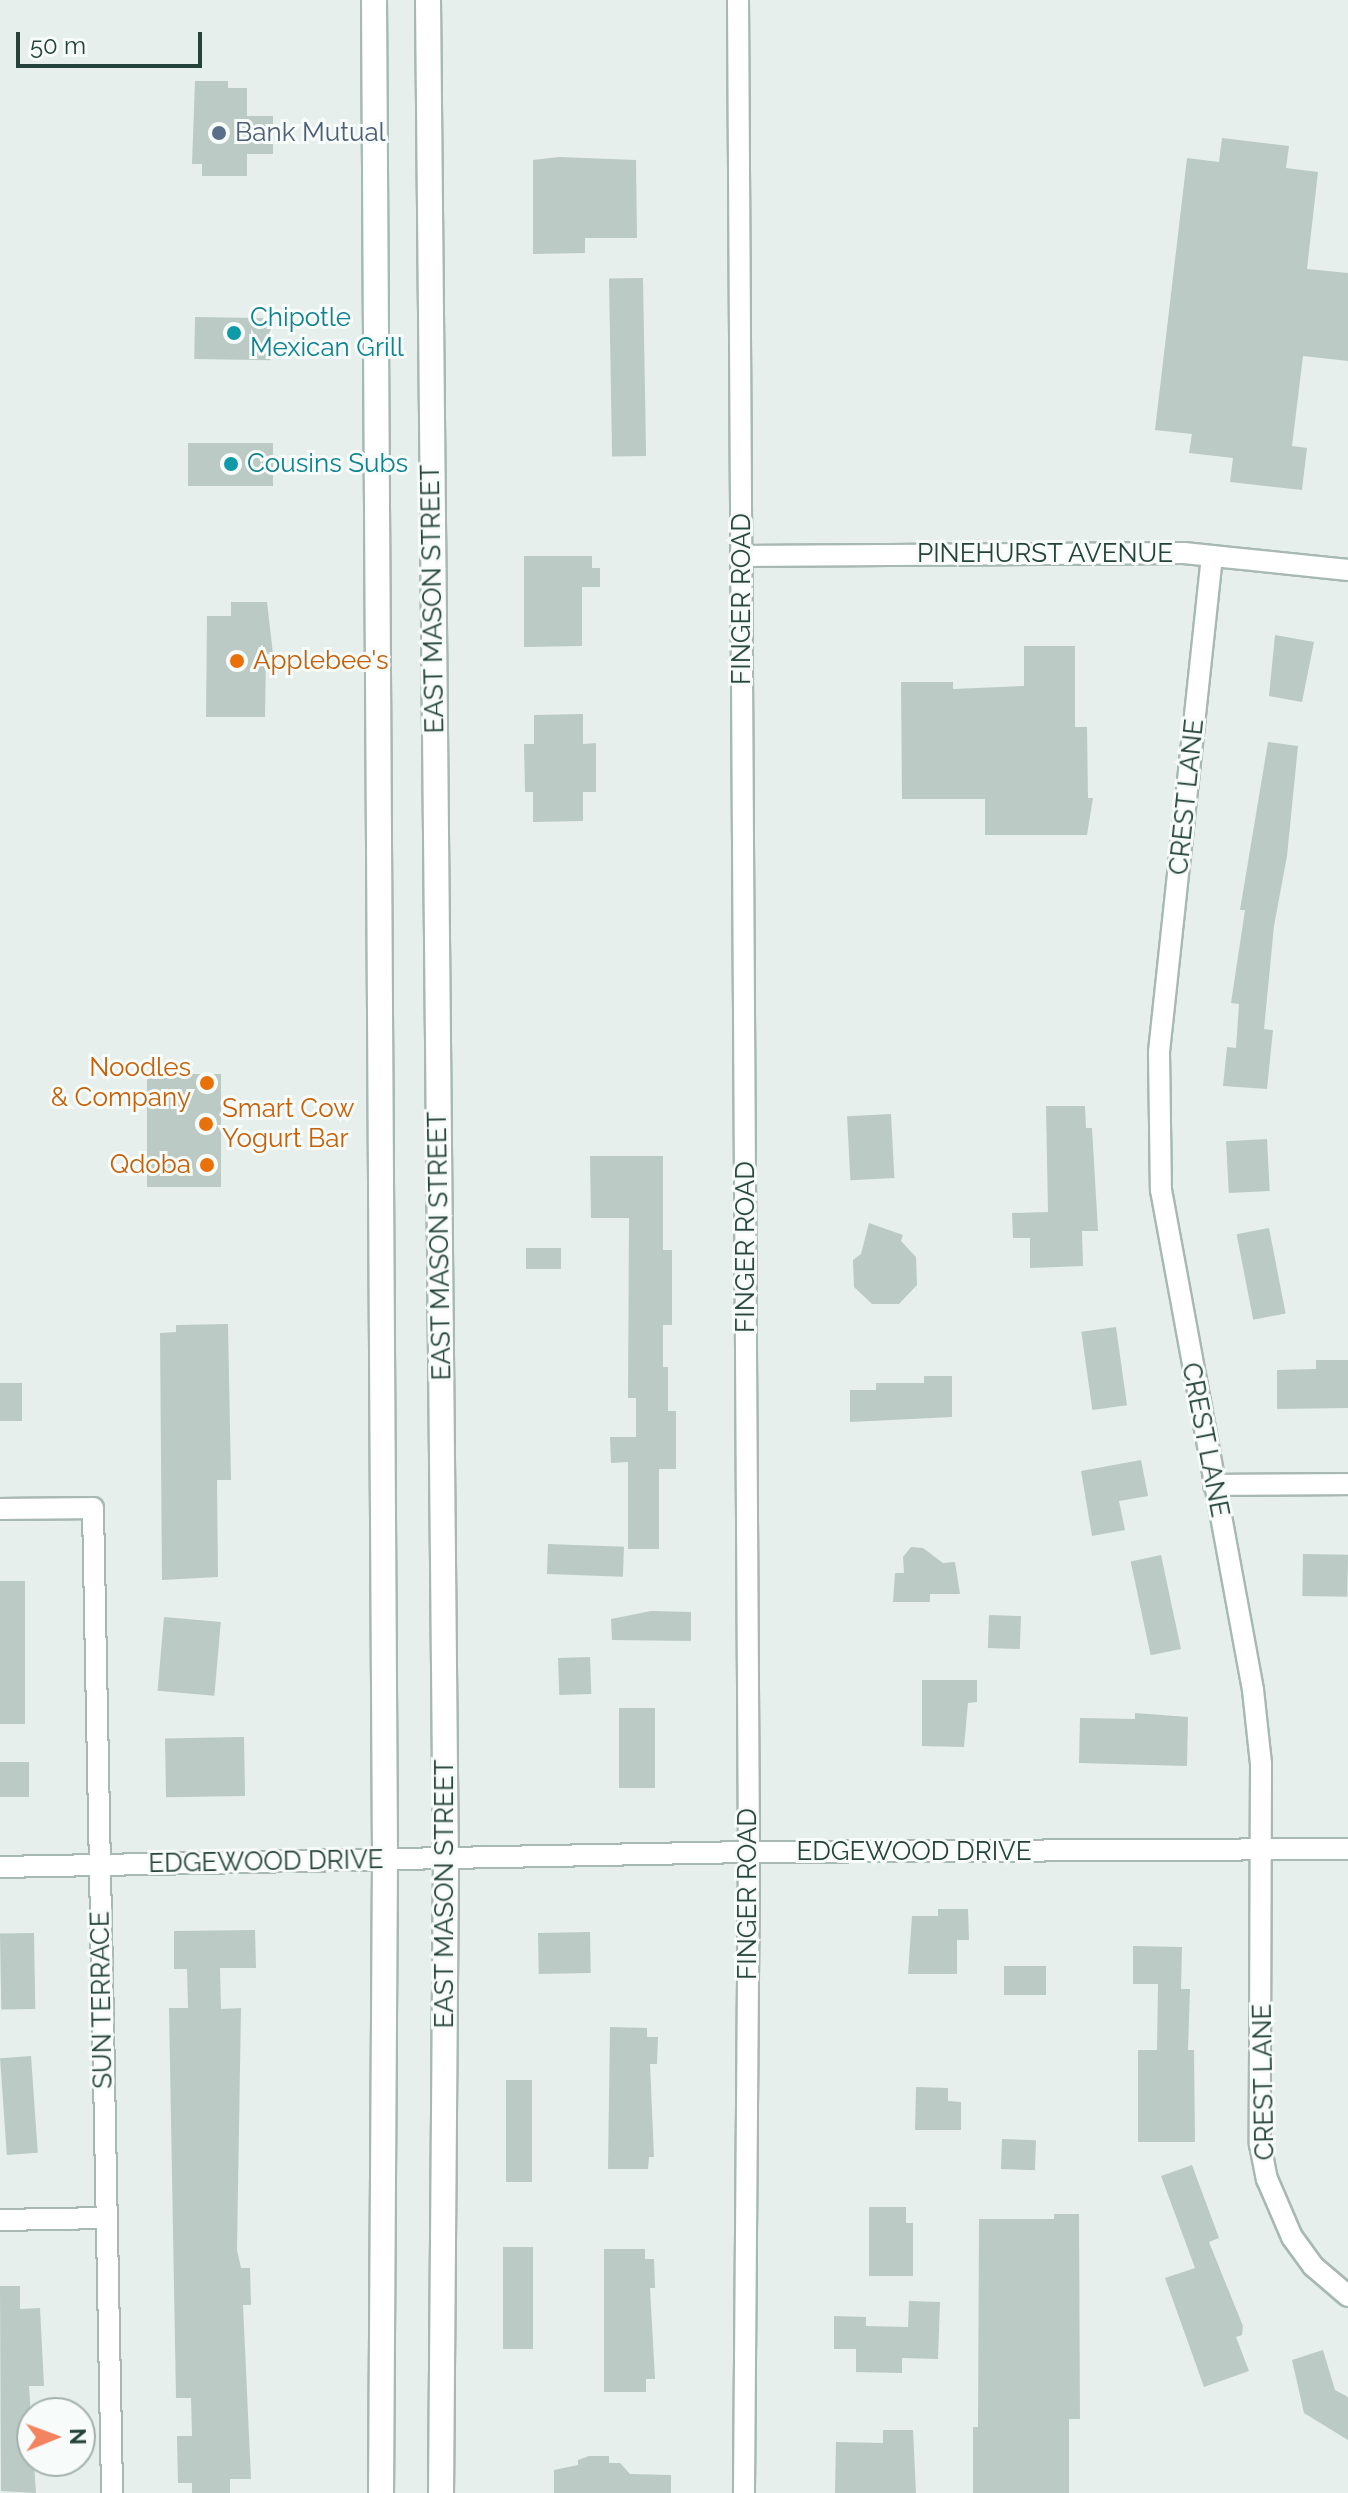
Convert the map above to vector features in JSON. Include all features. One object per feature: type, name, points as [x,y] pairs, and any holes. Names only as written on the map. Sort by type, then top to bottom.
[{"type":"main road","name":"EAST MASON STREET","points":[[374,0],[385,1860],[381,2493]]},
{"type":"main road","name":"EAST MASON STREET","points":[[428,0],[446,1859],[441,2493]]},
{"type":"street","name":"FINGER ROAD","points":[[738,0],[749,1852],[744,2493]]},
{"type":"street","name":"PINEHURST AVENUE","points":[[741,556],[1212,556],[1348,570]]},
{"type":"street","name":"CREST LANE","points":[[1212,556],[1159,1052],[1157,1121],[1171,1259],[1253,1690],[1262,1850],[1260,2144],[1267,2179],[1292,2237],[1313,2266],[1348,2296]]},
{"type":"street","points":[[1214,1485],[1348,1484]]},
{"type":"street","name":"SUN TERRACE","points":[[0,1509],[93,1508],[112,2493]]},
{"type":"street","name":"EDGEWOOD DRIVE","points":[[0,1867],[749,1852],[1348,1849]]},
{"type":"street","points":[[0,2220],[106,2218]]},
{"type":"building","points":[[195,81],[228,81],[228,88],[247,88],[247,116],[273,116],[273,154],[247,154],[247,176],[202,176],[202,164],[192,164]]},
{"type":"building","points":[[1222,138],[1289,146],[1286,168],[1318,172],[1307,269],[1348,273],[1348,361],[1303,356],[1292,446],[1307,448],[1302,490],[1230,482],[1233,458],[1189,453],[1192,434],[1155,430],[1187,158],[1219,162]]},
{"type":"building","points":[[559,157],[636,160],[637,238],[585,238],[585,253],[533,254],[533,160]]},
{"type":"building","points":[[643,278],[646,456],[612,457],[609,279]]},
{"type":"building","name":"Chipotle Mexican Grill","points":[[195,317],[271,318],[270,360],[194,359]]},
{"type":"building","name":"Cousins Subs","points":[[188,443],[273,443],[273,486],[188,486]]},
{"type":"building","points":[[524,556],[592,556],[592,568],[600,568],[600,587],[582,587],[582,646],[524,647]]},
{"type":"building","points":[[231,602],[267,602],[273,654],[266,654],[265,717],[206,717],[207,616],[231,616]]},
{"type":"building","points":[[1275,635],[1314,642],[1302,702],[1269,696]]},
{"type":"building","points":[[1024,646],[1075,646],[1075,727],[1087,727],[1088,798],[1093,798],[1087,835],[985,835],[985,799],[902,799],[901,682],[953,682],[953,689],[1024,686]]},
{"type":"building","points":[[583,714],[583,744],[596,743],[596,792],[583,792],[583,821],[533,822],[533,792],[525,792],[524,744],[534,744],[534,715]]},
{"type":"building","points":[[1268,742],[1298,746],[1264,1029],[1273,1030],[1267,1089],[1223,1086],[1227,1047],[1236,1048],[1239,1004],[1231,1003],[1245,910],[1240,910]]},
{"type":"building","points":[[147,1074],[221,1074],[221,1187],[147,1187]]},
{"type":"building","points":[[1046,1106],[1085,1106],[1086,1128],[1092,1128],[1098,1231],[1082,1231],[1083,1266],[1030,1268],[1030,1238],[1013,1238],[1012,1213],[1048,1212]]},
{"type":"building","points":[[891,1114],[894,1178],[850,1180],[847,1116]]},
{"type":"building","points":[[1267,1139],[1270,1191],[1229,1193],[1226,1141]]},
{"type":"building","points":[[590,1156],[663,1156],[663,1250],[672,1250],[672,1325],[663,1325],[663,1367],[668,1367],[668,1411],[676,1411],[676,1469],[659,1469],[659,1549],[628,1549],[628,1462],[611,1463],[610,1437],[636,1437],[636,1398],[628,1398],[629,1218],[591,1218]]},
{"type":"building","points":[[869,1223],[903,1235],[901,1241],[916,1257],[917,1285],[899,1304],[872,1304],[854,1287],[853,1260],[861,1254]]},
{"type":"building","points":[[1269,1228],[1286,1313],[1253,1320],[1237,1234]]},
{"type":"building","points":[[526,1248],[561,1248],[561,1269],[526,1269]]},
{"type":"building","points":[[228,1324],[231,1480],[217,1480],[218,1577],[162,1580],[160,1333],[176,1332],[176,1325]]},
{"type":"building","points":[[1116,1327],[1127,1405],[1092,1410],[1081,1332]]},
{"type":"building","points":[[1316,1360],[1348,1360],[1348,1408],[1277,1409],[1277,1370],[1316,1369]]},
{"type":"building","points":[[924,1376],[952,1376],[952,1417],[850,1422],[850,1390],[876,1390],[876,1383],[924,1383]]},
{"type":"building","points":[[0,1383],[22,1383],[22,1421],[0,1421]]},
{"type":"building","points":[[1141,1460],[1148,1496],[1119,1501],[1125,1530],[1092,1536],[1081,1471]]},
{"type":"building","points":[[548,1544],[624,1547],[623,1577],[547,1574]]},
{"type":"building","points":[[911,1547],[923,1548],[943,1563],[955,1562],[960,1594],[930,1594],[930,1602],[893,1602],[895,1573],[904,1573],[903,1557]]},
{"type":"building","points":[[1303,1554],[1348,1555],[1347,1597],[1302,1596]]},
{"type":"building","points":[[1161,1555],[1181,1649],[1151,1655],[1131,1561]]},
{"type":"building","points":[[0,1581],[25,1581],[25,1724],[0,1724]]},
{"type":"building","points":[[651,1611],[691,1612],[691,1641],[612,1640],[611,1619]]},
{"type":"building","points":[[989,1615],[1021,1616],[1020,1649],[988,1648]]},
{"type":"building","points":[[164,1617],[221,1622],[214,1696],[158,1691]]},
{"type":"building","points":[[590,1657],[591,1694],[559,1695],[558,1658]]},
{"type":"building","points":[[922,1680],[977,1680],[977,1702],[968,1703],[964,1747],[922,1746]]},
{"type":"building","points":[[619,1708],[655,1708],[655,1788],[619,1788]]},
{"type":"building","points":[[1135,1713],[1188,1717],[1187,1766],[1079,1763],[1080,1718],[1135,1719]]},
{"type":"building","points":[[244,1737],[245,1796],[166,1797],[165,1738]]},
{"type":"building","points":[[0,1762],[29,1762],[29,1797],[0,1797]]},
{"type":"building","points":[[938,1909],[968,1909],[969,1940],[957,1940],[957,1974],[908,1974],[912,1916],[938,1916]]},
{"type":"building","points":[[255,1930],[256,1968],[220,1968],[221,2009],[241,2008],[237,2250],[241,2268],[250,2268],[251,2305],[243,2305],[251,2479],[230,2479],[230,2493],[192,2493],[192,2483],[178,2483],[177,2436],[192,2436],[191,2398],[176,2398],[169,2008],[188,2008],[187,1969],[174,1969],[174,1931]]},
{"type":"building","points":[[590,1932],[591,1973],[539,1974],[538,1933]]},
{"type":"building","points":[[34,1933],[35,2009],[1,2010],[0,1934]]},
{"type":"building","points":[[1133,1946],[1182,1947],[1181,1989],[1190,1989],[1188,2050],[1194,2050],[1195,2142],[1138,2142],[1138,2050],[1157,2050],[1158,1984],[1133,1984]]},
{"type":"building","points":[[1004,1966],[1046,1966],[1046,1995],[1004,1995]]},
{"type":"building","points":[[610,2027],[647,2028],[647,2037],[658,2037],[657,2064],[650,2064],[654,2157],[649,2157],[648,2169],[608,2169]]},
{"type":"building","points":[[31,2056],[38,2153],[7,2155],[0,2058]]},
{"type":"building","points":[[506,2080],[532,2080],[532,2182],[506,2182]]},
{"type":"building","points":[[916,2087],[948,2088],[948,2101],[961,2102],[961,2130],[915,2130]]},
{"type":"building","points":[[1002,2139],[1036,2140],[1035,2170],[1001,2169]]},
{"type":"building","points":[[1192,2165],[1219,2238],[1209,2242],[1243,2326],[1242,2335],[1236,2337],[1249,2371],[1204,2387],[1165,2278],[1195,2268],[1161,2176]]},
{"type":"building","points":[[869,2207],[906,2207],[906,2223],[913,2223],[913,2276],[869,2276]]},
{"type":"building","points":[[1054,2214],[1079,2214],[1080,2419],[1069,2419],[1069,2493],[973,2493],[973,2427],[978,2427],[979,2219],[1054,2219]]},
{"type":"building","points":[[503,2247],[533,2247],[533,2349],[503,2349]]},
{"type":"building","points":[[604,2249],[645,2249],[645,2259],[654,2259],[655,2288],[650,2288],[655,2379],[646,2379],[646,2392],[604,2392]]},
{"type":"building","points":[[0,2286],[20,2286],[20,2309],[40,2308],[44,2386],[29,2386],[30,2397],[16,2397],[16,2477],[35,2477],[36,2493],[1,2491]]},
{"type":"building","points":[[909,2301],[940,2302],[938,2359],[902,2358],[902,2373],[856,2372],[856,2349],[834,2349],[834,2316],[866,2317],[866,2326],[908,2327]]},
{"type":"building","points":[[1323,2350],[1335,2390],[1348,2397],[1348,2440],[1304,2413],[1292,2360]]},
{"type":"building","points":[[883,2430],[913,2430],[916,2493],[835,2493],[836,2442],[883,2443]]},
{"type":"building","points":[[589,2456],[609,2456],[609,2463],[620,2463],[630,2474],[671,2475],[671,2493],[554,2493],[554,2470],[578,2465],[578,2460]]},
{"type":"place","name":"Bank Mutual","points":[[219,133]]},
{"type":"place","name":"Chipotle Mexican Grill","points":[[234,333]]},
{"type":"place","name":"Cousins Subs","points":[[231,464]]},
{"type":"place","name":"Applebee's","points":[[237,661]]},
{"type":"place","name":"Noodles & Company","points":[[207,1083]]},
{"type":"place","name":"Smart Cow Yogurt Bar","points":[[206,1124]]},
{"type":"place","name":"Qdoba","points":[[207,1165]]}]
